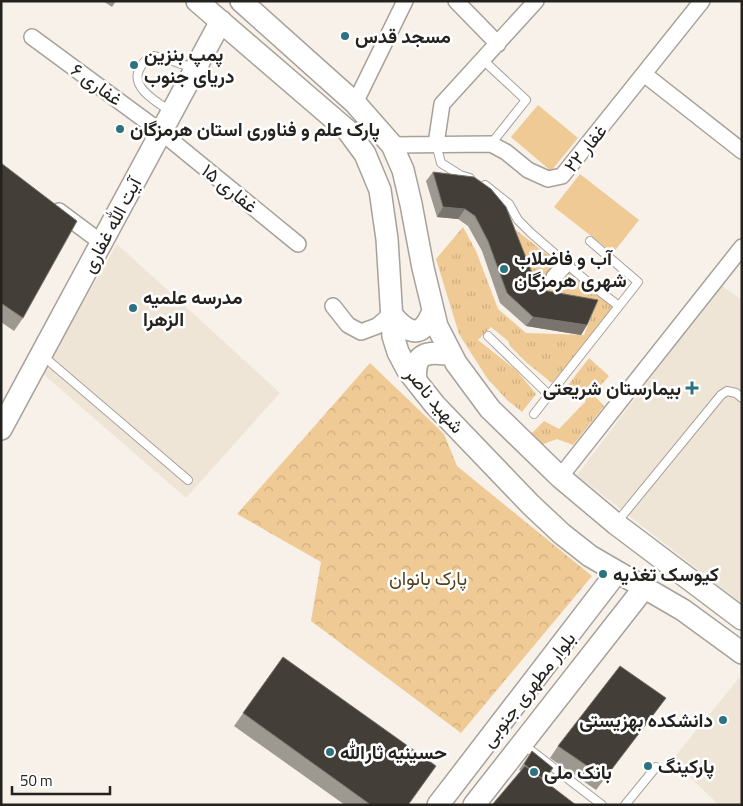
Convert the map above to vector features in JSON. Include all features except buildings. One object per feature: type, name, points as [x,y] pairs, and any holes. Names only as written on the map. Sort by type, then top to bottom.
[{"type":"main road","name":"شهید ناصر","points":[[198,1],[348,131],[365,154],[380,190],[386,239],[393,336],[398,352],[408,372],[435,405],[531,505],[583,550],[683,610],[742,653]]},
{"type":"main road","name":"شهید ناصر","points":[[241,1],[355,103],[392,145],[403,170],[412,204],[423,268],[437,326],[470,384],[490,408],[560,477],[616,524],[742,619]]},
{"type":"main road","name":"آیت الله غفاری","points":[[1,429],[221,21]]},
{"type":"main road","points":[[391,314],[400,325],[407,330],[416,332],[429,323],[433,311]]},
{"type":"main road","points":[[416,381],[416,364],[419,359],[433,352],[452,355]]},
{"type":"main road","name":"بلوار مطهری جنوبی","points":[[438,805],[617,572]]},
{"type":"main road","name":"بلوار مطهری جنوبی","points":[[478,799],[644,588]]},
{"type":"main road","points":[[460,777],[478,799]]},
{"type":"street","points":[[355,103],[405,1]]},
{"type":"street","points":[[436,144],[442,104],[536,1]]},
{"type":"street","name":"غفار ۲۲","points":[[491,144],[506,152],[528,170],[548,179],[562,176],[702,1]]},
{"type":"street","points":[[458,2],[498,44]]},
{"type":"street","name":"غفاری ۶","points":[[32,37],[161,132]]},
{"type":"street","points":[[644,74],[742,151]]},
{"type":"street","name":"غفاری ۱۵","points":[[161,132],[298,244]]},
{"type":"street","points":[[392,145],[491,144]]},
{"type":"street","points":[[48,203],[102,243]]},
{"type":"street","points":[[560,477],[742,247]]},
{"type":"street","points":[[554,276],[566,264]]},
{"type":"street","points":[[332,306],[348,325],[361,332],[377,326],[391,314]]},
{"type":"lane","points":[[172,112],[142,88],[138,82],[138,70],[145,61],[153,56],[159,56],[195,68]]},
{"type":"lane","points":[[483,60],[526,100],[491,144]]},
{"type":"lane","points":[[436,144],[441,163],[460,175],[479,181],[496,193],[509,204],[518,220],[531,233],[566,264],[619,306]]},
{"type":"lane","points":[[534,414],[638,282],[590,241]]},
{"type":"lane","points":[[488,336],[549,395]]},
{"type":"lane","points":[[41,355],[188,480]]},
{"type":"lane","points":[[616,524],[721,395],[727,391],[736,393],[742,398]]},
{"type":"lane","points":[[522,743],[602,805]]},
{"type":"lane","points":[[625,805],[656,767]]},
{"type":"shaded area","name":"مدرسه علمیه الزهرا","points":[[117,244],[280,393],[186,498],[42,373]]},
{"type":"shaded area","name":"بیمارستان شریعتی","points":[[721,285],[742,300],[742,604],[577,475]]},
{"type":"shaded area","name":"دانشکده بهزیستی","points":[[739,678],[742,679],[742,805],[719,805],[672,760]]},
{"type":"green space","points":[[538,105],[578,138],[551,171],[511,137]]},
{"type":"green space","points":[[580,174],[639,220],[613,253],[554,207]]},
{"type":"green space","points":[[463,227],[476,251],[498,309],[526,333],[584,335],[595,307],[546,296],[532,283],[516,230],[558,263],[546,275],[558,285],[570,272],[614,307],[552,383],[527,363],[510,346],[508,341],[491,327],[478,340],[517,371],[536,394],[522,412],[507,400],[487,378],[459,334],[436,259]]},
{"type":"green space","points":[[589,358],[609,376],[593,394],[604,406],[573,445],[557,439],[541,445],[530,435],[544,421],[559,429],[586,401],[568,385]]},
{"type":"green space","name":"پارک بانوان","points":[[370,363],[444,434],[457,466],[592,576],[461,733],[311,621],[321,562],[237,514]]},
{"type":"place","name":"مسجد قدس","points":[[345,36]]},
{"type":"place","name":"پمپ بنزین دریای جنوب","points":[[134,65]]},
{"type":"place","name":"پارک علم و فناوری استان هرمزگان","points":[[120,129]]},
{"type":"place","name":"آب و فاضلاب شهری هرمزگان","points":[[504,269]]},
{"type":"place","name":"مدرسه علمیه الزهرا","points":[[133,308]]},
{"type":"place","name":"بیمارستان شریعتی","points":[[692,388]]},
{"type":"place","name":"کیوسک تغذیه","points":[[603,574]]},
{"type":"place","name":"دانشکده بهزیستی","points":[[723,720]]},
{"type":"place","name":"حسینیه ثارالله","points":[[330,752]]},
{"type":"place","name":"پارکینگ","points":[[648,766]]},
{"type":"place","name":"بانک ملی","points":[[534,772]]}]
